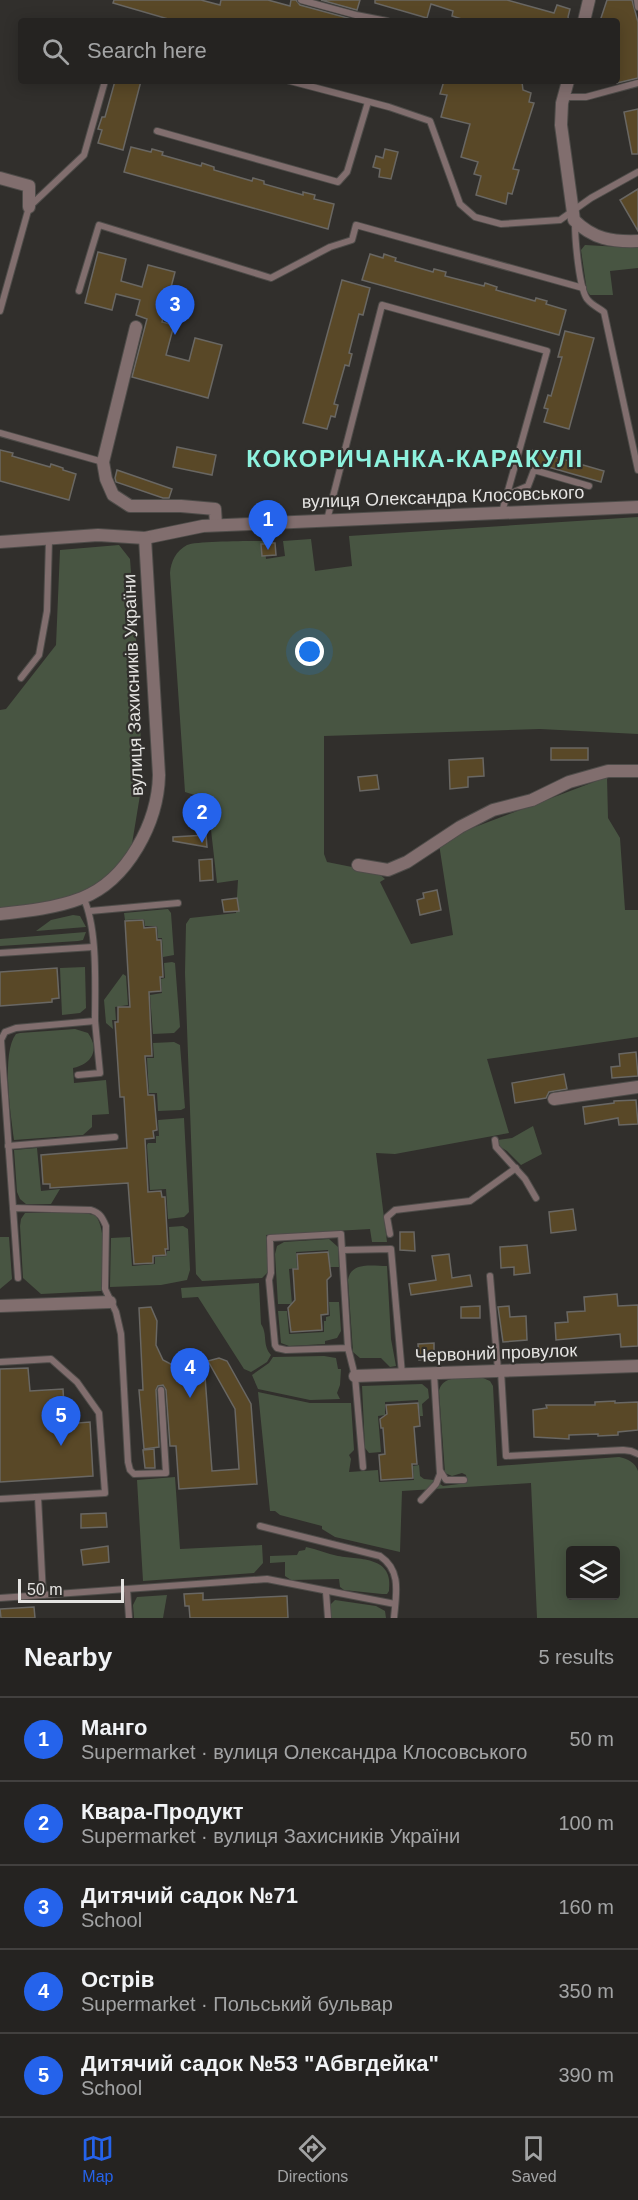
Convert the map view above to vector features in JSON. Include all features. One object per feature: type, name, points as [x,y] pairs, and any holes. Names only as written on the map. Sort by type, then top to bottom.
[{"type":"street","points":[[585,18],[589,0]]},
{"type":"street","points":[[567,84],[561,125],[573,216],[590,234],[615,241],[638,241]]},
{"type":"street","points":[[0,178],[29,186],[29,207]]},
{"type":"street","points":[[136,327],[103,462],[106,479],[113,495],[130,506],[215,509],[216,525]]},
{"type":"street","name":"вулиця Олександра Клосовського","points":[[0,542],[98,536],[145,538],[216,525],[638,507]]},
{"type":"street","name":"вулиця Захисників України","points":[[0,914],[53,906],[83,897],[114,876],[140,843],[156,806],[159,775],[145,538]]},
{"type":"street","points":[[358,865],[388,870],[407,862],[460,827],[493,810],[532,800],[569,782],[608,771],[638,771]]},
{"type":"street","points":[[554,1099],[638,1088]]},
{"type":"street","points":[[0,1306],[110,1302]]},
{"type":"street","name":"Червоний провулок","points":[[355,1376],[638,1366]]},
{"type":"lane","points":[[301,0],[372,18]]},
{"type":"lane","points":[[637,0],[638,7]]},
{"type":"lane","points":[[564,97],[586,97],[638,83]]},
{"type":"lane","points":[[0,312],[29,207],[84,155],[104,84]]},
{"type":"lane","points":[[301,84],[430,121],[460,204],[475,217],[501,224],[560,220],[573,216],[591,198],[638,172]]},
{"type":"lane","points":[[157,132],[338,182],[347,172],[368,102]]},
{"type":"lane","points":[[573,216],[583,288],[587,300],[604,312],[638,470]]},
{"type":"lane","points":[[79,291],[99,225],[271,278],[330,247],[351,240],[356,225],[583,288]]},
{"type":"lane","points":[[327,520],[382,304],[547,351],[501,513]]},
{"type":"lane","points":[[0,433],[103,462]]},
{"type":"lane","points":[[507,495],[528,486],[534,470],[588,486]]},
{"type":"lane","points":[[21,678],[39,655],[47,611],[49,540]]},
{"type":"lane","points":[[78,1075],[100,1073],[90,910],[83,897]]},
{"type":"lane","points":[[90,910],[178,903]]},
{"type":"lane","points":[[0,953],[93,947]]},
{"type":"lane","points":[[18,1278],[1,1040],[5,1032],[16,1028],[96,1021]]},
{"type":"lane","points":[[8,1146],[115,1137]]},
{"type":"lane","points":[[495,1140],[496,1147],[516,1168],[536,1198]]},
{"type":"lane","points":[[390,1234],[387,1217],[394,1210],[470,1201],[516,1168]]},
{"type":"lane","points":[[13,1208],[91,1210],[102,1216],[107,1237],[105,1289],[116,1312],[121,1334],[129,1462],[130,1470],[134,1474],[166,1473],[161,1390]]},
{"type":"lane","points":[[348,1348],[286,1350],[277,1348],[274,1342],[270,1289],[272,1273],[270,1238],[341,1234],[348,1348],[355,1376],[363,1467]]},
{"type":"lane","points":[[343,1250],[391,1250],[402,1374]]},
{"type":"lane","points":[[490,1276],[506,1456],[623,1450],[638,1454]]},
{"type":"lane","points":[[0,1362],[51,1359],[77,1382],[99,1413],[105,1492],[0,1499]]},
{"type":"lane","points":[[434,1373],[442,1474],[446,1479],[464,1479]]},
{"type":"lane","points":[[422,1500],[436,1484],[441,1469]]},
{"type":"lane","points":[[38,1497],[43,1595]]},
{"type":"lane","points":[[260,1526],[380,1556],[393,1569],[394,1618]]},
{"type":"lane","points":[[0,1598],[267,1579],[395,1604]]},
{"type":"lane","points":[[128,1589],[129,1618]]},
{"type":"lane","points":[[326,1592],[328,1618]]},
{"type":"green space","points":[[585,245],[638,248],[638,268],[610,271],[613,295],[590,295],[587,291],[581,250]]},
{"type":"green space","points":[[638,517],[638,734],[540,729],[324,736],[324,854],[327,862],[377,872],[385,879],[380,882],[411,944],[453,935],[439,844],[467,830],[607,777],[608,818],[620,838],[625,910],[638,910],[638,1037],[487,1059],[509,1133],[395,1154],[376,1153],[387,1242],[372,1242],[370,1229],[266,1235],[268,1272],[262,1278],[202,1281],[196,1274],[185,973],[186,924],[190,918],[236,913],[238,880],[217,883],[211,830],[194,830],[198,796],[185,792],[170,573],[175,557],[183,547],[192,544],[264,541],[266,559],[285,556],[283,541],[311,539],[315,571],[352,566],[349,536]]},
{"type":"green space","points":[[119,545],[130,559],[139,678],[142,783],[130,856],[96,890],[0,914],[0,710],[6,709],[56,645],[60,550]]},
{"type":"green space","points":[[168,909],[171,913],[174,955],[163,957],[162,938],[158,938],[157,926],[145,926],[144,919],[125,920],[124,913]]},
{"type":"green space","points":[[73,915],[80,916],[86,927],[36,931],[51,920]]},
{"type":"green space","points":[[86,932],[83,940],[78,941],[0,946],[0,939]]},
{"type":"green space","points":[[164,963],[175,963],[180,1027],[174,1033],[153,1034],[150,995],[162,993],[161,979],[165,978]]},
{"type":"green space","points":[[85,967],[86,1008],[80,1013],[62,1015],[60,968]]},
{"type":"green space","points":[[123,974],[126,976],[128,1005],[115,1007],[116,1020],[112,1020],[113,1029],[106,1023],[104,1000]]},
{"type":"green space","points":[[75,1029],[88,1033],[94,1050],[89,1060],[73,1068],[74,1083],[106,1080],[109,1114],[92,1115],[92,1127],[83,1135],[14,1140],[8,1069],[11,1043],[16,1034],[20,1033]]},
{"type":"green space","points":[[174,1042],[180,1045],[185,1108],[158,1111],[157,1093],[149,1093],[147,1058],[154,1058],[153,1043]]},
{"type":"green space","points":[[184,1118],[189,1212],[184,1217],[168,1219],[166,1189],[150,1190],[147,1145],[156,1143],[156,1136],[159,1136],[158,1120]]},
{"type":"green space","points":[[533,1126],[542,1154],[521,1165],[499,1146],[498,1140],[512,1138]]},
{"type":"green space","points":[[37,1148],[41,1191],[60,1189],[51,1204],[26,1204],[17,1192],[14,1150]]},
{"type":"green space","points":[[25,1213],[95,1215],[102,1230],[103,1240],[101,1291],[41,1294],[23,1278],[20,1226]]},
{"type":"green space","points":[[183,1226],[188,1229],[190,1270],[187,1280],[161,1285],[110,1287],[111,1238],[130,1237],[132,1266],[155,1264],[155,1257],[167,1256],[167,1251],[170,1251],[169,1227]]},
{"type":"green space","points":[[0,1237],[9,1237],[12,1279],[0,1289]]},
{"type":"green space","points":[[329,1239],[338,1247],[339,1267],[329,1267],[328,1250],[296,1252],[297,1268],[289,1269],[292,1304],[278,1304],[275,1254],[277,1246],[284,1242]]},
{"type":"green space","points":[[387,1266],[391,1339],[396,1366],[390,1367],[381,1358],[360,1358],[353,1352],[348,1280],[353,1270],[358,1267]]},
{"type":"green space","points":[[259,1283],[261,1324],[271,1355],[267,1362],[251,1372],[244,1369],[198,1297],[182,1298],[181,1288]]},
{"type":"green space","points":[[329,1302],[339,1302],[341,1331],[337,1338],[325,1341],[325,1344],[289,1346],[281,1343],[278,1311],[287,1311],[289,1334],[324,1332],[324,1321],[330,1316]]},
{"type":"green space","points":[[324,1356],[336,1358],[338,1369],[341,1369],[337,1393],[340,1399],[310,1400],[258,1389],[252,1375],[269,1363],[273,1357]]},
{"type":"green space","points":[[464,1378],[483,1378],[490,1381],[493,1386],[497,1466],[619,1457],[635,1465],[638,1471],[638,1618],[537,1618],[531,1483],[402,1491],[400,1552],[335,1537],[322,1529],[322,1526],[270,1511],[258,1392],[310,1403],[351,1403],[354,1450],[349,1455],[351,1459],[349,1472],[378,1470],[379,1482],[414,1480],[413,1466],[419,1465],[420,1476],[434,1480],[443,1486],[467,1483],[466,1475],[462,1473],[452,1476],[445,1473],[439,1391],[445,1382]]},
{"type":"green space","points":[[422,1384],[428,1389],[429,1398],[422,1404],[423,1416],[420,1416],[418,1400],[385,1402],[385,1415],[378,1416],[381,1452],[369,1453],[365,1448],[362,1386]]},
{"type":"green space","points":[[175,1477],[180,1549],[262,1545],[263,1563],[254,1573],[143,1581],[137,1480]]},
{"type":"green space","points":[[306,1547],[338,1556],[374,1562],[386,1571],[389,1591],[387,1594],[382,1594],[344,1590],[340,1587],[339,1579],[291,1580],[285,1576],[285,1562],[270,1563],[270,1556],[297,1555]]},
{"type":"green space","points":[[167,1595],[163,1618],[134,1618],[133,1605],[137,1597]]},
{"type":"green space","points":[[335,1600],[376,1606],[385,1611],[386,1618],[330,1618],[331,1604]]},
{"type":"building","points":[[114,0],[201,0],[220,5],[221,0],[268,0],[290,6],[291,0],[296,0],[300,5],[348,18],[165,18],[113,3]]},
{"type":"building","points":[[321,0],[360,0],[357,10]]},
{"type":"building","points":[[375,0],[507,0],[554,13],[557,5],[570,9],[568,18],[458,18],[452,16],[453,11],[431,4],[427,18],[375,3]]},
{"type":"building","points":[[607,0],[632,0],[638,22],[638,78],[620,82],[620,18],[601,18]]},
{"type":"building","points":[[114,84],[140,84],[123,150],[98,143],[102,130],[98,129],[102,117],[105,117]]},
{"type":"building","points":[[443,84],[522,84],[523,90],[531,93],[529,102],[534,103],[513,169],[519,170],[512,194],[508,193],[506,204],[476,195],[481,176],[474,174],[478,162],[461,157],[470,124],[441,117],[447,95],[440,94]]},
{"type":"building","points":[[638,109],[638,154],[632,154],[624,112]]},
{"type":"building","points":[[131,147],[151,152],[152,149],[163,152],[162,155],[201,166],[202,163],[214,167],[214,170],[252,181],[253,178],[264,181],[264,184],[303,195],[303,192],[315,195],[314,199],[334,204],[328,229],[124,172]]},
{"type":"building","points":[[385,149],[398,152],[391,179],[379,177],[380,169],[373,167],[376,156],[383,158]]},
{"type":"building","points":[[638,189],[638,231],[620,200]]},
{"type":"building","points":[[98,252],[126,259],[121,281],[142,287],[148,265],[175,272],[162,322],[174,325],[166,355],[189,361],[195,338],[222,345],[208,398],[132,377],[147,319],[136,315],[140,300],[116,294],[112,310],[85,303]]},
{"type":"building","points":[[370,254],[383,258],[384,254],[396,258],[395,261],[433,272],[434,269],[446,272],[445,276],[484,286],[485,283],[497,287],[496,290],[535,301],[536,298],[547,301],[546,304],[566,310],[559,335],[362,280]]},
{"type":"building","points":[[342,280],[370,288],[363,315],[359,314],[349,353],[352,354],[349,366],[345,365],[334,404],[338,405],[335,417],[331,416],[327,429],[303,423]]},
{"type":"building","points":[[565,331],[594,338],[569,429],[544,422],[548,409],[544,408],[548,395],[551,396],[562,357],[558,357]]},
{"type":"building","points":[[177,447],[216,455],[212,475],[173,467]]},
{"type":"building","points":[[0,450],[13,453],[12,456],[50,467],[51,464],[76,474],[69,500],[0,481]]},
{"type":"building","points":[[531,450],[604,471],[601,482],[527,461]]},
{"type":"building","points":[[117,470],[172,489],[169,498],[116,482]]},
{"type":"building","points":[[267,538],[275,543],[276,555],[262,556],[261,544],[265,544]]},
{"type":"building","points":[[551,748],[588,748],[588,760],[551,760]]},
{"type":"building","points":[[483,758],[484,776],[468,777],[468,787],[450,789],[449,760]]},
{"type":"building","points":[[377,775],[379,789],[360,791],[358,777]]},
{"type":"building","points":[[206,835],[207,847],[173,841],[173,837]]},
{"type":"building","points":[[212,859],[213,880],[200,881],[199,860]]},
{"type":"building","points":[[437,890],[441,910],[420,915],[417,900],[424,898],[423,893]]},
{"type":"building","points":[[237,898],[239,911],[224,912],[222,900]]},
{"type":"building","points":[[143,920],[144,928],[156,927],[157,940],[161,940],[163,977],[160,977],[161,991],[149,992],[152,1056],[145,1056],[148,1095],[154,1095],[157,1130],[153,1131],[154,1138],[145,1139],[148,1192],[161,1191],[162,1197],[165,1197],[168,1249],[165,1249],[166,1255],[153,1256],[153,1263],[134,1264],[128,1183],[50,1188],[50,1184],[43,1184],[41,1155],[127,1148],[124,1097],[120,1097],[115,1022],[118,1022],[118,1007],[130,1007],[125,921]]},
{"type":"building","points":[[57,968],[59,998],[52,999],[52,1002],[0,1006],[0,972]]},
{"type":"building","points":[[636,1052],[638,1076],[612,1078],[611,1067],[620,1066],[619,1054]]},
{"type":"building","points":[[564,1074],[567,1089],[549,1092],[546,1098],[515,1103],[512,1083]]},
{"type":"building","points":[[636,1100],[638,1124],[619,1125],[618,1118],[585,1124],[583,1107],[614,1103],[614,1101]]},
{"type":"building","points":[[573,1209],[576,1230],[551,1233],[549,1212]]},
{"type":"building","points":[[400,1232],[414,1232],[415,1251],[400,1250]]},
{"type":"building","points":[[527,1245],[530,1273],[514,1275],[514,1267],[501,1268],[500,1247]]},
{"type":"building","points":[[328,1252],[331,1276],[327,1280],[328,1314],[321,1315],[322,1330],[291,1332],[288,1308],[295,1300],[293,1269],[298,1269],[297,1254]]},
{"type":"building","points":[[449,1254],[452,1278],[470,1275],[472,1286],[411,1295],[409,1284],[436,1280],[432,1256]]},
{"type":"building","points":[[617,1294],[618,1306],[638,1305],[638,1346],[621,1347],[620,1334],[556,1340],[555,1323],[568,1322],[567,1312],[585,1311],[584,1297]]},
{"type":"building","points":[[480,1306],[480,1318],[461,1318],[461,1307]]},
{"type":"building","points":[[509,1306],[510,1317],[526,1316],[527,1340],[503,1342],[498,1307]]},
{"type":"building","points":[[151,1307],[157,1321],[156,1345],[163,1360],[180,1369],[195,1368],[204,1363],[212,1471],[239,1469],[235,1409],[208,1361],[219,1358],[227,1361],[251,1404],[257,1484],[179,1489],[176,1446],[170,1446],[166,1390],[163,1385],[158,1386],[156,1390],[159,1447],[144,1449],[139,1390],[143,1390],[139,1308]]},
{"type":"building","points":[[434,1343],[434,1359],[419,1360],[418,1344]]},
{"type":"building","points":[[28,1368],[30,1391],[63,1389],[65,1424],[90,1422],[93,1476],[0,1482],[0,1369]]},
{"type":"building","points":[[615,1401],[615,1403],[638,1402],[638,1430],[618,1432],[618,1435],[569,1435],[569,1439],[534,1437],[533,1410],[547,1408],[546,1405],[595,1405],[595,1402]]},
{"type":"building","points":[[418,1403],[420,1426],[414,1427],[417,1464],[412,1464],[413,1478],[381,1480],[379,1455],[385,1454],[380,1419],[387,1414],[386,1405]]},
{"type":"building","points":[[154,1449],[155,1468],[145,1468],[143,1450]]},
{"type":"building","points":[[106,1513],[107,1527],[81,1528],[81,1514]]},
{"type":"building","points":[[108,1546],[109,1562],[83,1565],[81,1550]]},
{"type":"building","points":[[203,1593],[203,1600],[287,1596],[288,1618],[190,1618],[189,1606],[185,1606],[184,1594]]},
{"type":"building","points":[[34,1607],[35,1618],[1,1618],[0,1609]]},
{"type":"place","name":"Дитячий садок №71","points":[[175,335]]},
{"type":"place","name":"Манго","points":[[268,550]]},
{"type":"place","name":"Квара-Продукт","points":[[202,843]]},
{"type":"place","name":"Острів","points":[[190,1398]]},
{"type":"place","name":"Дитячий садок №53 \"Абвгдейка\"","points":[[61,1446]]},
{"type":"district","name":"КОКОРИЧАНКА-КАРАКУЛІ","points":[[415,458]]}]
